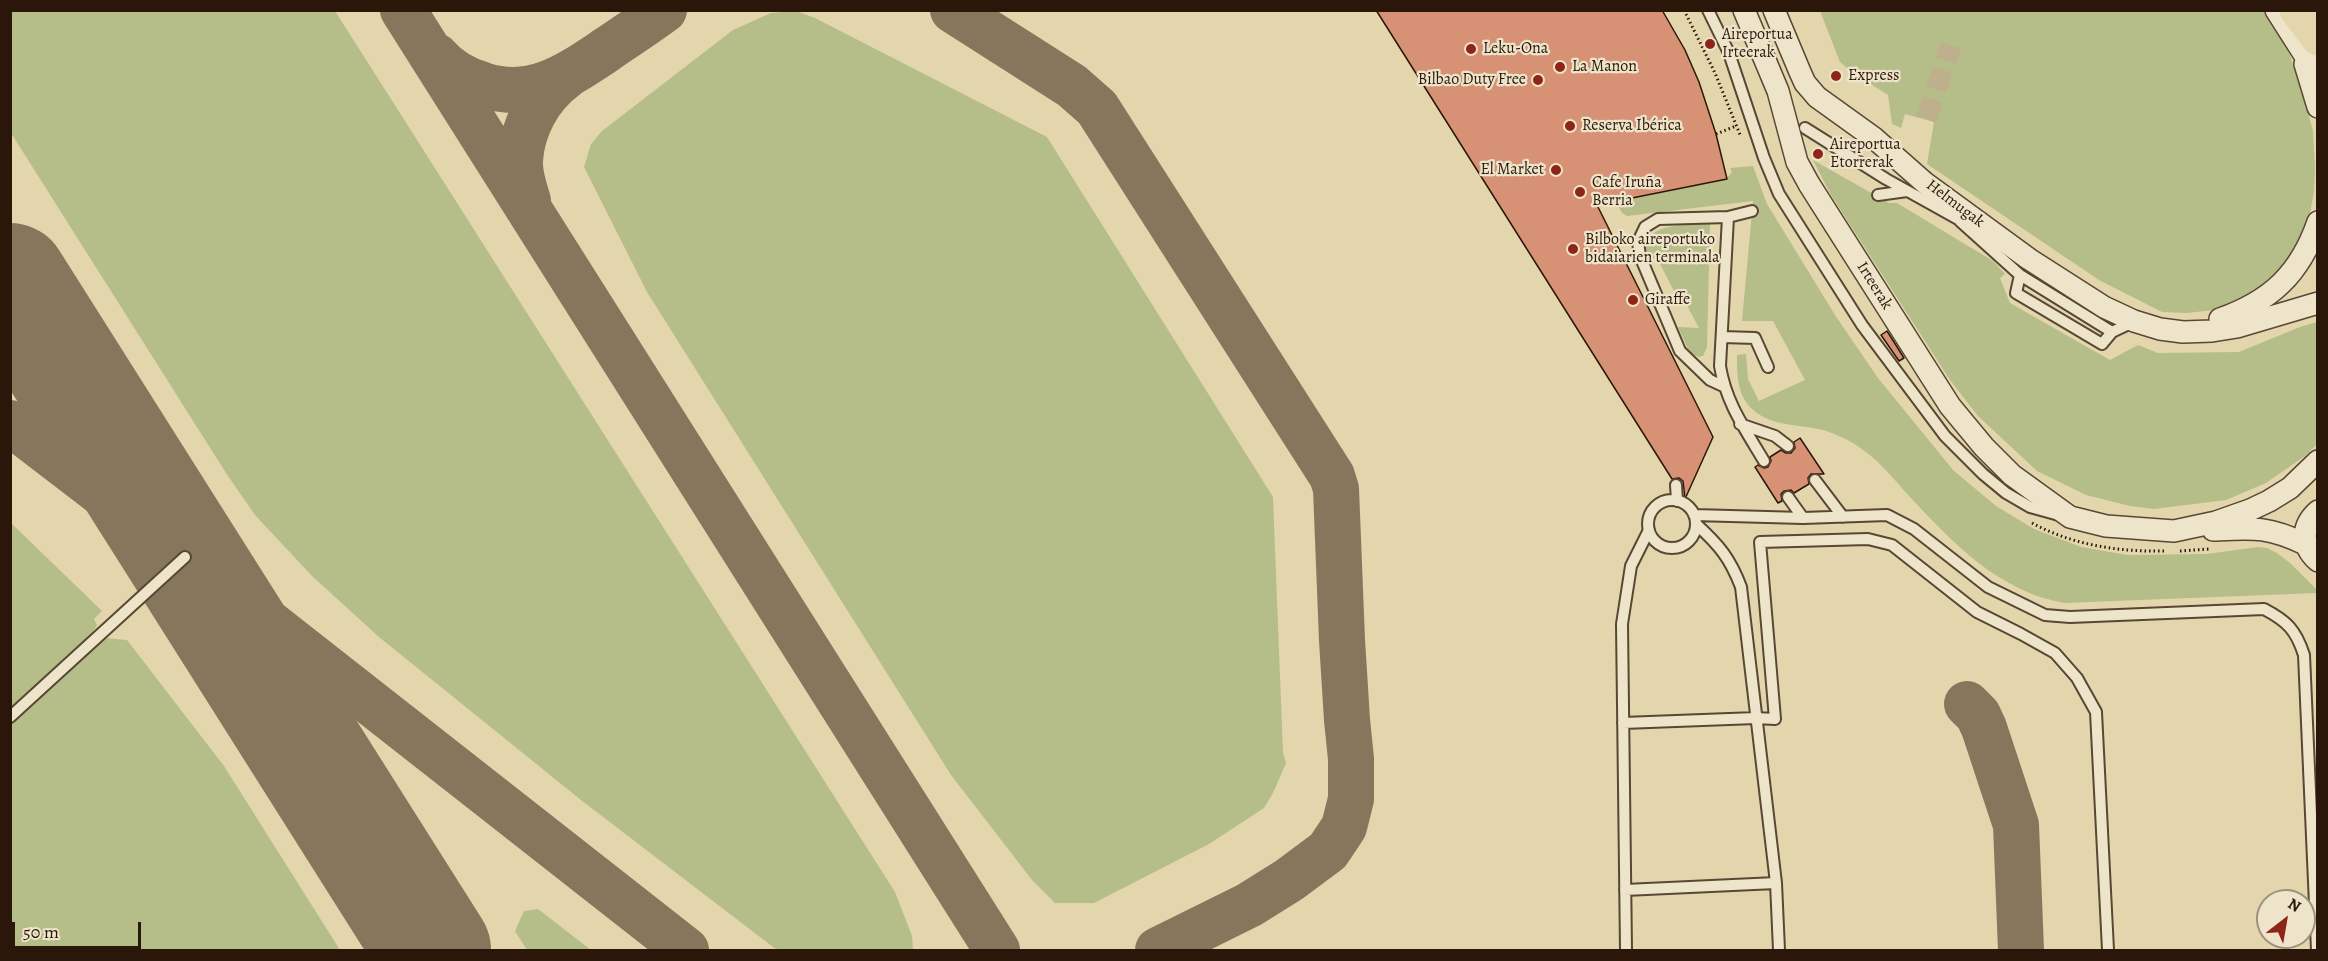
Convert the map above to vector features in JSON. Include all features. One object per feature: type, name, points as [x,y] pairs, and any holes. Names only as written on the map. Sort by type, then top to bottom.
[{"type":"highway","points":[[2296,10],[2309,44]]},
{"type":"street","name":"Irteerak","points":[[1744,10],[1778,91],[1797,162],[1905,337],[1950,406],[1984,447],[2013,475],[2070,517]]},
{"type":"street","name":"Helmugak","points":[[1774,10],[1810,90],[1874,138],[2025,267],[2134,321],[2160,329],[2183,332],[2237,327],[2318,303]]},
{"type":"street","points":[[2276,10],[2309,44],[2318,76]]},
{"type":"street","points":[[2309,44],[2318,107]]},
{"type":"street","points":[[2183,332],[2257,304],[2280,285],[2295,268],[2307,250],[2318,222]]},
{"type":"street","points":[[2174,531],[2216,522],[2250,510],[2290,488],[2318,462]]},
{"type":"street","points":[[2311,552],[2305,532],[2308,521],[2318,511]]},
{"type":"street","points":[[2070,517],[2106,526],[2174,531],[2261,528],[2288,535],[2311,552]]},
{"type":"lane","points":[[1708,10],[1729,53],[1764,158],[1779,194],[1875,342],[1945,436],[1983,474],[2006,493],[2030,507],[2070,517]]},
{"type":"lane","points":[[1805,128],[1906,191],[1957,219],[2112,332]]},
{"type":"lane","points":[[1878,195],[1906,191]]},
{"type":"lane","points":[[1723,386],[1710,380],[1680,351],[1640,256],[1638,242],[1645,227],[1658,219],[1728,217],[1752,211]]},
{"type":"lane","points":[[1728,217],[1720,366],[1723,386],[1740,423],[1764,461]]},
{"type":"lane","points":[[1957,219],[2025,267]]},
{"type":"lane","points":[[2025,267],[2016,293],[2102,344],[2112,332],[2134,321]]},
{"type":"lane","points":[[1722,337],[1755,338],[1768,367]]},
{"type":"lane","points":[[1740,423],[1775,436],[1788,446]]},
{"type":"lane","points":[[1815,480],[1843,517]]},
{"type":"lane","points":[[1676,485],[1677,501]]},
{"type":"lane","points":[[1788,497],[1803,518]]},
{"type":"lane","points":[[1695,519],[1693,535],[1686,544],[1675,548],[1664,546],[1654,540],[1649,530],[1649,518],[1654,508],[1665,501],[1677,501],[1690,508],[1695,519],[1733,564],[1741,587],[1776,884],[1779,951]]},
{"type":"lane","points":[[1695,519],[1887,515],[1914,529],[1988,587],[2044,615],[2070,617],[2264,609],[2283,619],[2299,638],[2304,655],[2318,951]]},
{"type":"lane","points":[[1626,951],[1622,624],[1631,566],[1649,530]]},
{"type":"lane","points":[[1623,723],[1775,719],[1760,542],[1868,539],[1892,545],[1977,612],[2055,653],[2077,678],[2096,712],[2108,951]]},
{"type":"lane","points":[[10,717],[184,557]]},
{"type":"lane","points":[[1625,890],[1776,884]]},
{"type":"lane","points":[[1619,951],[1625,925]]},
{"type":"path","points":[[1716,134],[1736,126]]},
{"type":"green space","points":[[11,10],[335,11],[895,892],[912,936],[913,950],[778,950],[773,947],[581,800],[379,637],[312,576],[255,515],[226,473],[11,133]]},
{"type":"green space","points":[[796,11],[815,18],[1047,137],[1273,497],[1283,753],[1286,763],[1273,793],[1264,808],[1209,844],[1094,903],[1055,903],[1032,880],[951,775],[647,292],[584,167],[591,144],[602,131],[733,30],[771,13]]},
{"type":"green space","points":[[1820,11],[2266,11],[2290,55],[2313,131],[2314,192],[2309,219],[2284,266],[2264,284],[2238,300],[2214,310],[2187,313],[2162,312],[2099,280],[1927,164],[1934,122],[1905,114],[1901,128],[1892,124],[1888,95],[1840,62]]},
{"type":"green space","points":[[1813,160],[1889,203],[1897,203],[1993,261],[2005,274],[2000,278],[2010,303],[2110,360],[2138,345],[2158,353],[2239,352],[2317,322],[2317,444],[2305,456],[2266,483],[2226,500],[2154,509],[2130,506],[2086,495],[2037,471],[1978,416],[1950,380],[1831,195]]},
{"type":"green space","points":[[1753,166],[1767,204],[1835,315],[1878,378],[1953,470],[1996,506],[2034,529],[2081,547],[2128,555],[2207,554],[2258,547],[2267,548],[2290,563],[2317,590],[2317,593],[2064,603],[2040,597],[2018,588],[1978,563],[1942,531],[1891,475],[1864,450],[1840,436],[1823,430],[1784,424],[1766,418],[1750,407],[1740,389],[1737,355],[1746,354],[1748,379],[1759,401],[1805,380],[1773,321],[1742,321],[1753,201],[1627,216],[1622,213],[1616,202],[1726,179],[1732,172],[1730,168]]},
{"type":"green space","points":[[1710,224],[1707,347],[1703,356],[1699,357],[1690,353],[1678,327],[1699,328],[1682,296],[1676,295],[1657,258],[1644,258],[1645,246],[1657,231],[1677,226]]},
{"type":"green space","points":[[11,523],[102,611],[94,619],[97,625],[92,634],[11,709]]},
{"type":"green space","points":[[104,638],[127,640],[224,766],[340,950],[11,950],[11,725]]},
{"type":"green space","points":[[538,909],[591,950],[527,950],[515,931],[524,911]]},
{"type":"building","name":"Bilboko aireportuko bidaiarien terminala","points":[[1376,10],[1662,10],[1685,50],[1699,82],[1716,134],[1727,179],[1597,205],[1713,437],[1685,499],[1683,481],[1679,478],[1672,479]]},
{"type":"building","points":[[1887,331],[1904,358],[1899,361],[1881,335]]},
{"type":"building","points":[[1800,438],[1824,474],[1811,474],[1808,478],[1809,484],[1794,493],[1791,490],[1784,491],[1781,494],[1782,501],[1778,503],[1755,467],[1758,465],[1768,467],[1770,457],[1781,450],[1791,453],[1795,448],[1794,442]]},
{"type":"taxiway","points":[[403,10],[997,950]]},
{"type":"taxiway","points":[[436,56],[451,70],[476,83],[501,89],[533,88],[577,69],[664,10]]},
{"type":"taxiway","points":[[953,10],[1072,86],[1097,108],[1332,476],[1336,489],[1342,640],[1351,759],[1351,799],[1344,827],[1328,851],[1289,880],[1249,905],[1158,950]]},
{"type":"taxiway","points":[[528,201],[520,165],[524,136],[540,103],[547,93],[565,77]]},
{"type":"taxiway","points":[[57,355],[120,446],[204,546]]},
{"type":"taxiway","points":[[10,423],[185,557],[686,950]]},
{"type":"taxiway","points":[[1967,704],[1978,715],[1984,728],[2016,825],[2021,950]]},
{"type":"runway","points":[[10,281],[433,950]]},
{"type":"tunnel","points":[[1926,119],[1951,45]]},
{"type":"place","name":"Aireportua Irteerak","points":[[1710,44]]},
{"type":"place","name":"Leku-Ona","points":[[1471,49]]},
{"type":"place","name":"La Manon","points":[[1560,67]]},
{"type":"place","name":"Express","points":[[1836,76]]},
{"type":"place","name":"Bilbao Duty Free","points":[[1538,80]]},
{"type":"place","name":"Reserva Ibérica","points":[[1570,126]]},
{"type":"place","name":"Aireportua Etorrerak","points":[[1818,154]]},
{"type":"place","name":"El Market","points":[[1556,170]]},
{"type":"place","name":"Cafe Iruña Berria","points":[[1580,192]]},
{"type":"place","name":"Bilboko aireportuko bidaiarien terminala","points":[[1573,249]]},
{"type":"place","name":"Giraffe","points":[[1633,300]]}]
